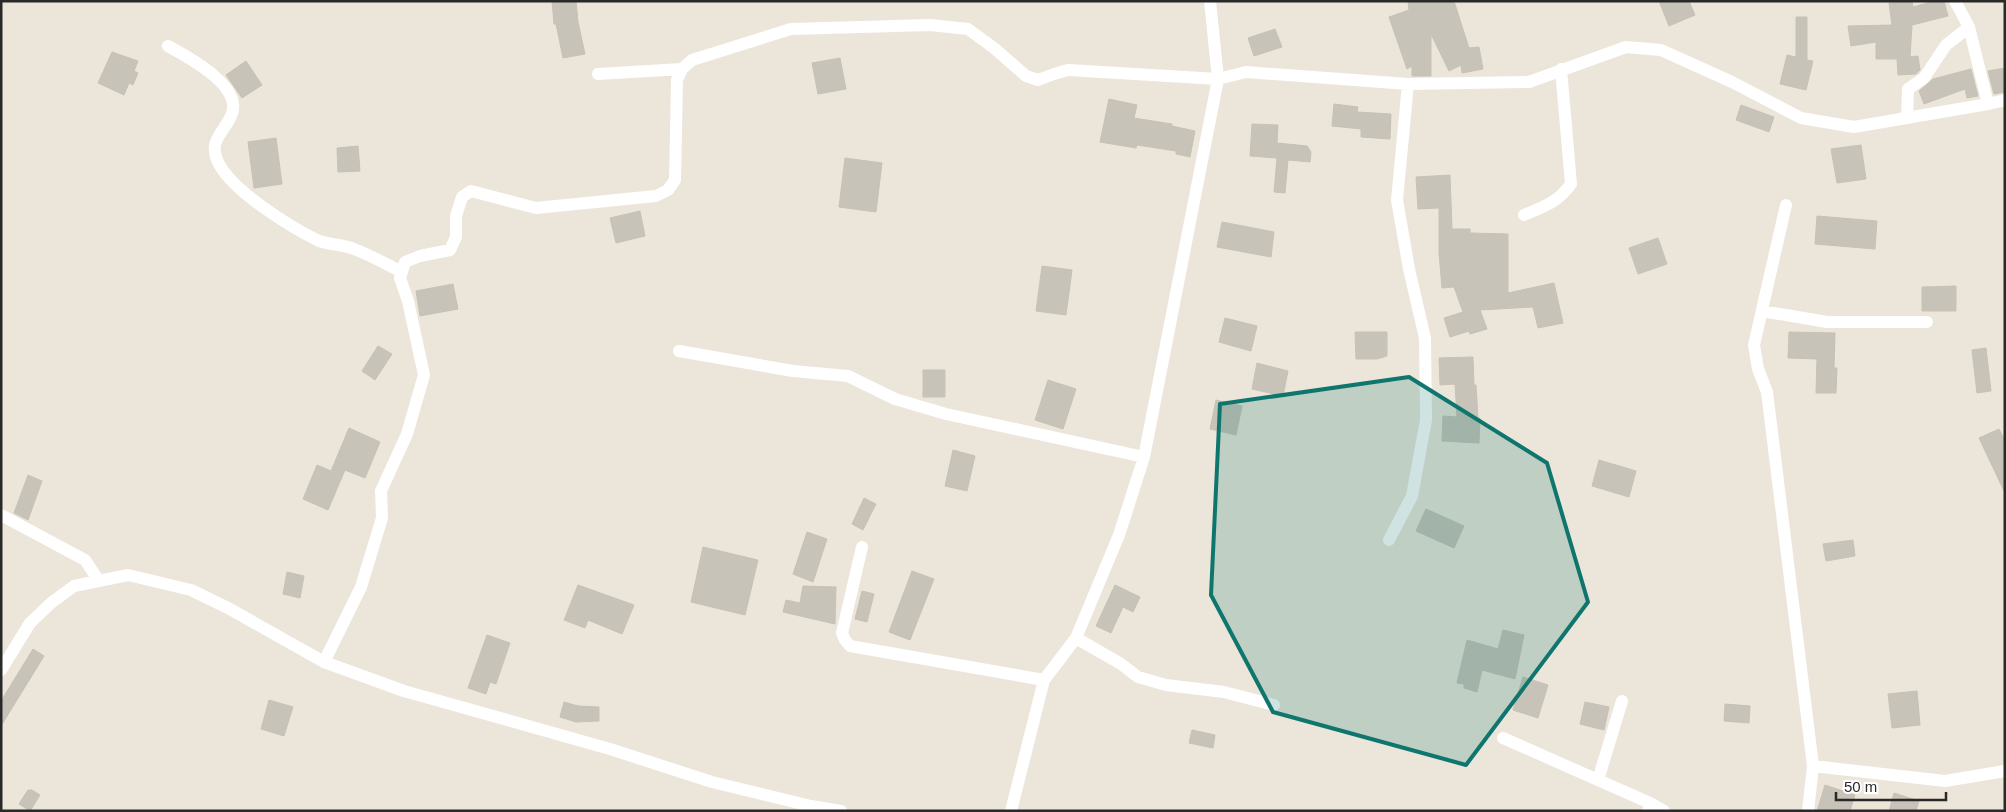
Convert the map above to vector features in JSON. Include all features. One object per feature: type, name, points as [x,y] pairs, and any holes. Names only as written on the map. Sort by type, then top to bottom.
[{"type":"street","points":[[1011,811],[1044,680],[1076,638],[1119,535],[1144,457],[1218,79],[1210,1]]},
{"type":"street","points":[[1955,1],[1969,27],[1988,104]]},
{"type":"street","points":[[324,662],[361,587],[382,518],[382,491],[407,434],[424,375],[408,301],[400,278],[405,262],[420,256],[450,250],[456,237],[456,216],[462,197],[471,191],[536,208],[656,196],[668,190],[675,180],[677,80],[682,69],[692,60],[791,29],[930,25],[968,29],[994,48],[1026,76],[1038,80],[1068,70],[1218,79],[1246,72],[1408,84],[1529,82],[1626,47],[1661,50],[1732,82],[1801,118],[1854,127],[2005,100]]},
{"type":"street","points":[[1907,118],[1908,89],[1924,78],[1946,45],[1969,27]]},
{"type":"street","points":[[168,46],[216,77],[232,98],[232,115],[217,136],[215,149],[219,164],[236,186],[284,221],[319,241],[353,248],[402,272]]},
{"type":"street","points":[[598,74],[682,69]]},
{"type":"street","points":[[1524,215],[1554,202],[1562,196],[1571,184],[1561,69]]},
{"type":"street","points":[[1389,540],[1412,496],[1426,420],[1425,338],[1409,269],[1397,200],[1408,84]]},
{"type":"street","points":[[1786,205],[1754,346],[1758,369],[1767,392],[1813,766],[1808,811]]},
{"type":"street","points":[[1762,311],[1827,322],[1927,322]]},
{"type":"street","points":[[679,351],[793,371],[848,376],[895,398],[946,414],[1144,457]]},
{"type":"street","points":[[1,515],[85,560],[99,581]]},
{"type":"street","points":[[862,547],[842,633],[850,646],[1044,680]]},
{"type":"street","points":[[1,670],[30,623],[50,603],[74,586],[128,575],[191,590],[228,608],[324,662],[404,691],[610,749],[712,782],[811,806],[841,811]]},
{"type":"street","points":[[1076,638],[1121,664],[1138,677],[1166,685],[1224,692],[1274,705]]},
{"type":"street","points":[[1598,780],[1622,701]]},
{"type":"street","points":[[1503,738],[1598,780],[1649,807],[1664,811]]},
{"type":"street","points":[[1813,766],[1945,781],[2005,771]]},
{"type":"highlighted area","points":[[1409,377],[1547,463],[1588,602],[1466,765],[1273,712],[1211,595],[1220,404]]},
{"type":"building","points":[[552,1],[576,1],[578,22],[585,54],[563,58],[556,24],[554,24]]},
{"type":"building","points":[[1408,1],[1454,1],[1469,48],[1479,47],[1483,69],[1462,73],[1461,65],[1449,71],[1431,34],[1431,76],[1412,76],[1412,66],[1407,69],[1389,17],[1409,10]]},
{"type":"building","points":[[1659,1],[1689,1],[1695,15],[1669,26]]},
{"type":"building","points":[[1912,1],[1913,7],[1935,1],[1944,1],[1948,16],[1912,25],[1910,57],[1918,56],[1920,70],[1916,74],[1898,75],[1897,59],[1876,59],[1876,42],[1851,46],[1848,26],[1892,25],[1889,3]]},
{"type":"building","points":[[1796,17],[1807,17],[1807,60],[1813,61],[1806,90],[1780,84],[1787,55],[1796,57]]},
{"type":"building","points":[[1275,29],[1282,47],[1254,56],[1248,38]]},
{"type":"building","points":[[112,52],[138,61],[134,71],[138,73],[133,85],[129,83],[124,95],[98,83]]},
{"type":"building","points":[[840,58],[846,89],[818,94],[812,63]]},
{"type":"building","points":[[246,61],[262,85],[242,98],[226,75]]},
{"type":"building","points":[[2005,68],[2005,92],[1994,94],[1988,71]]},
{"type":"building","points":[[1971,69],[1978,96],[1967,98],[1965,89],[1924,104],[1919,91],[1933,79]]},
{"type":"building","points":[[1109,99],[1137,105],[1134,118],[1172,124],[1172,126],[1195,131],[1190,157],[1176,154],[1176,151],[1137,145],[1136,148],[1100,142]]},
{"type":"building","points":[[1334,104],[1358,107],[1357,112],[1391,114],[1390,139],[1361,137],[1361,129],[1332,126]]},
{"type":"building","points":[[1741,105],[1774,117],[1769,132],[1736,120]]},
{"type":"building","points":[[1252,124],[1278,125],[1277,143],[1307,146],[1311,152],[1310,162],[1288,160],[1285,193],[1274,192],[1277,158],[1250,156]]},
{"type":"building","points":[[276,138],[282,184],[254,188],[248,142]]},
{"type":"building","points":[[1861,145],[1866,179],[1837,183],[1831,149]]},
{"type":"building","points":[[358,146],[360,171],[338,172],[337,148]]},
{"type":"building","points":[[845,158],[882,163],[876,212],[839,207]]},
{"type":"building","points":[[1450,175],[1452,229],[1470,229],[1470,233],[1508,234],[1508,293],[1554,283],[1563,323],[1538,328],[1533,307],[1480,310],[1487,329],[1470,334],[1469,331],[1450,337],[1444,318],[1463,312],[1454,287],[1442,288],[1439,253],[1439,208],[1418,209],[1416,177]]},
{"type":"building","points":[[640,211],[645,236],[616,243],[610,218]]},
{"type":"building","points":[[1817,216],[1877,221],[1875,249],[1815,244]]},
{"type":"building","points":[[1222,222],[1274,232],[1271,257],[1217,247]]},
{"type":"building","points":[[1658,238],[1667,264],[1638,274],[1629,248]]},
{"type":"building","points":[[1042,266],[1072,270],[1066,315],[1036,311]]},
{"type":"building","points":[[453,284],[458,309],[420,316],[416,291]]},
{"type":"building","points":[[1956,286],[1956,311],[1922,311],[1922,287]]},
{"type":"building","points":[[1225,318],[1257,326],[1251,351],[1219,342]]},
{"type":"building","points":[[1355,332],[1387,332],[1387,356],[1377,359],[1356,359]]},
{"type":"building","points":[[1789,332],[1835,333],[1834,368],[1837,368],[1836,393],[1816,393],[1817,359],[1788,358]]},
{"type":"building","points":[[378,346],[392,354],[375,380],[362,371]]},
{"type":"building","points":[[1986,348],[1991,391],[1977,393],[1972,350]]},
{"type":"building","points":[[1473,357],[1474,385],[1476,385],[1478,418],[1480,418],[1479,443],[1442,441],[1443,416],[1457,417],[1455,384],[1440,385],[1439,358]]},
{"type":"building","points":[[1257,363],[1288,371],[1283,396],[1252,389]]},
{"type":"building","points":[[923,370],[945,370],[945,397],[923,397]]},
{"type":"building","points":[[1048,380],[1076,389],[1063,429],[1035,420]]},
{"type":"building","points":[[1216,400],[1242,406],[1236,435],[1210,429]]},
{"type":"building","points":[[349,428],[380,442],[365,478],[345,470],[328,510],[303,499],[317,465],[331,471]]},
{"type":"building","points":[[1999,429],[2005,441],[2005,493],[1979,438]]},
{"type":"building","points":[[953,450],[975,456],[967,491],[945,486]]},
{"type":"building","points":[[1599,460],[1636,471],[1629,497],[1592,486]]},
{"type":"building","points":[[28,475],[42,481],[28,520],[14,513]]},
{"type":"building","points":[[864,498],[876,504],[863,530],[852,524]]},
{"type":"building","points":[[1426,509],[1464,526],[1454,548],[1416,531]]},
{"type":"building","points":[[807,532],[827,539],[813,582],[793,574]]},
{"type":"building","points":[[1853,540],[1855,556],[1826,561],[1823,544]]},
{"type":"building","points":[[703,547],[758,560],[745,615],[691,602]]},
{"type":"building","points":[[912,571],[934,579],[910,640],[889,632]]},
{"type":"building","points":[[287,572],[304,576],[300,598],[283,594]]},
{"type":"building","points":[[578,585],[634,605],[622,634],[588,620],[585,628],[564,620]]},
{"type":"building","points":[[1115,585],[1140,597],[1133,612],[1123,607],[1111,633],[1096,626]]},
{"type":"building","points":[[803,586],[836,587],[835,624],[783,612],[786,600],[800,603]]},
{"type":"building","points":[[862,591],[874,594],[867,622],[855,619]]},
{"type":"building","points":[[1503,630],[1524,635],[1515,679],[1482,670],[1477,692],[1464,688],[1464,684],[1457,683],[1467,640],[1498,649]]},
{"type":"building","points":[[487,635],[510,643],[496,684],[490,682],[486,694],[468,688]]},
{"type":"building","points":[[33,649],[44,656],[1,726],[1,701]]},
{"type":"building","points":[[1523,677],[1548,685],[1538,718],[1513,710]]},
{"type":"building","points":[[1917,691],[1920,725],[1892,728],[1888,694]]},
{"type":"building","points":[[269,700],[293,707],[284,736],[261,729]]},
{"type":"building","points":[[564,702],[578,706],[599,707],[599,721],[576,722],[560,717]]},
{"type":"building","points":[[1585,702],[1609,707],[1604,730],[1580,724]]},
{"type":"building","points":[[1725,704],[1750,706],[1749,723],[1724,721]]},
{"type":"building","points":[[1192,730],[1215,735],[1213,748],[1189,743]]},
{"type":"building","points":[[1825,785],[1855,795],[1850,811],[1817,811]]},
{"type":"building","points":[[28,790],[32,790],[40,795],[30,811],[19,804]]},
{"type":"building","points":[[1894,793],[1919,801],[1916,811],[1889,811]]}]
